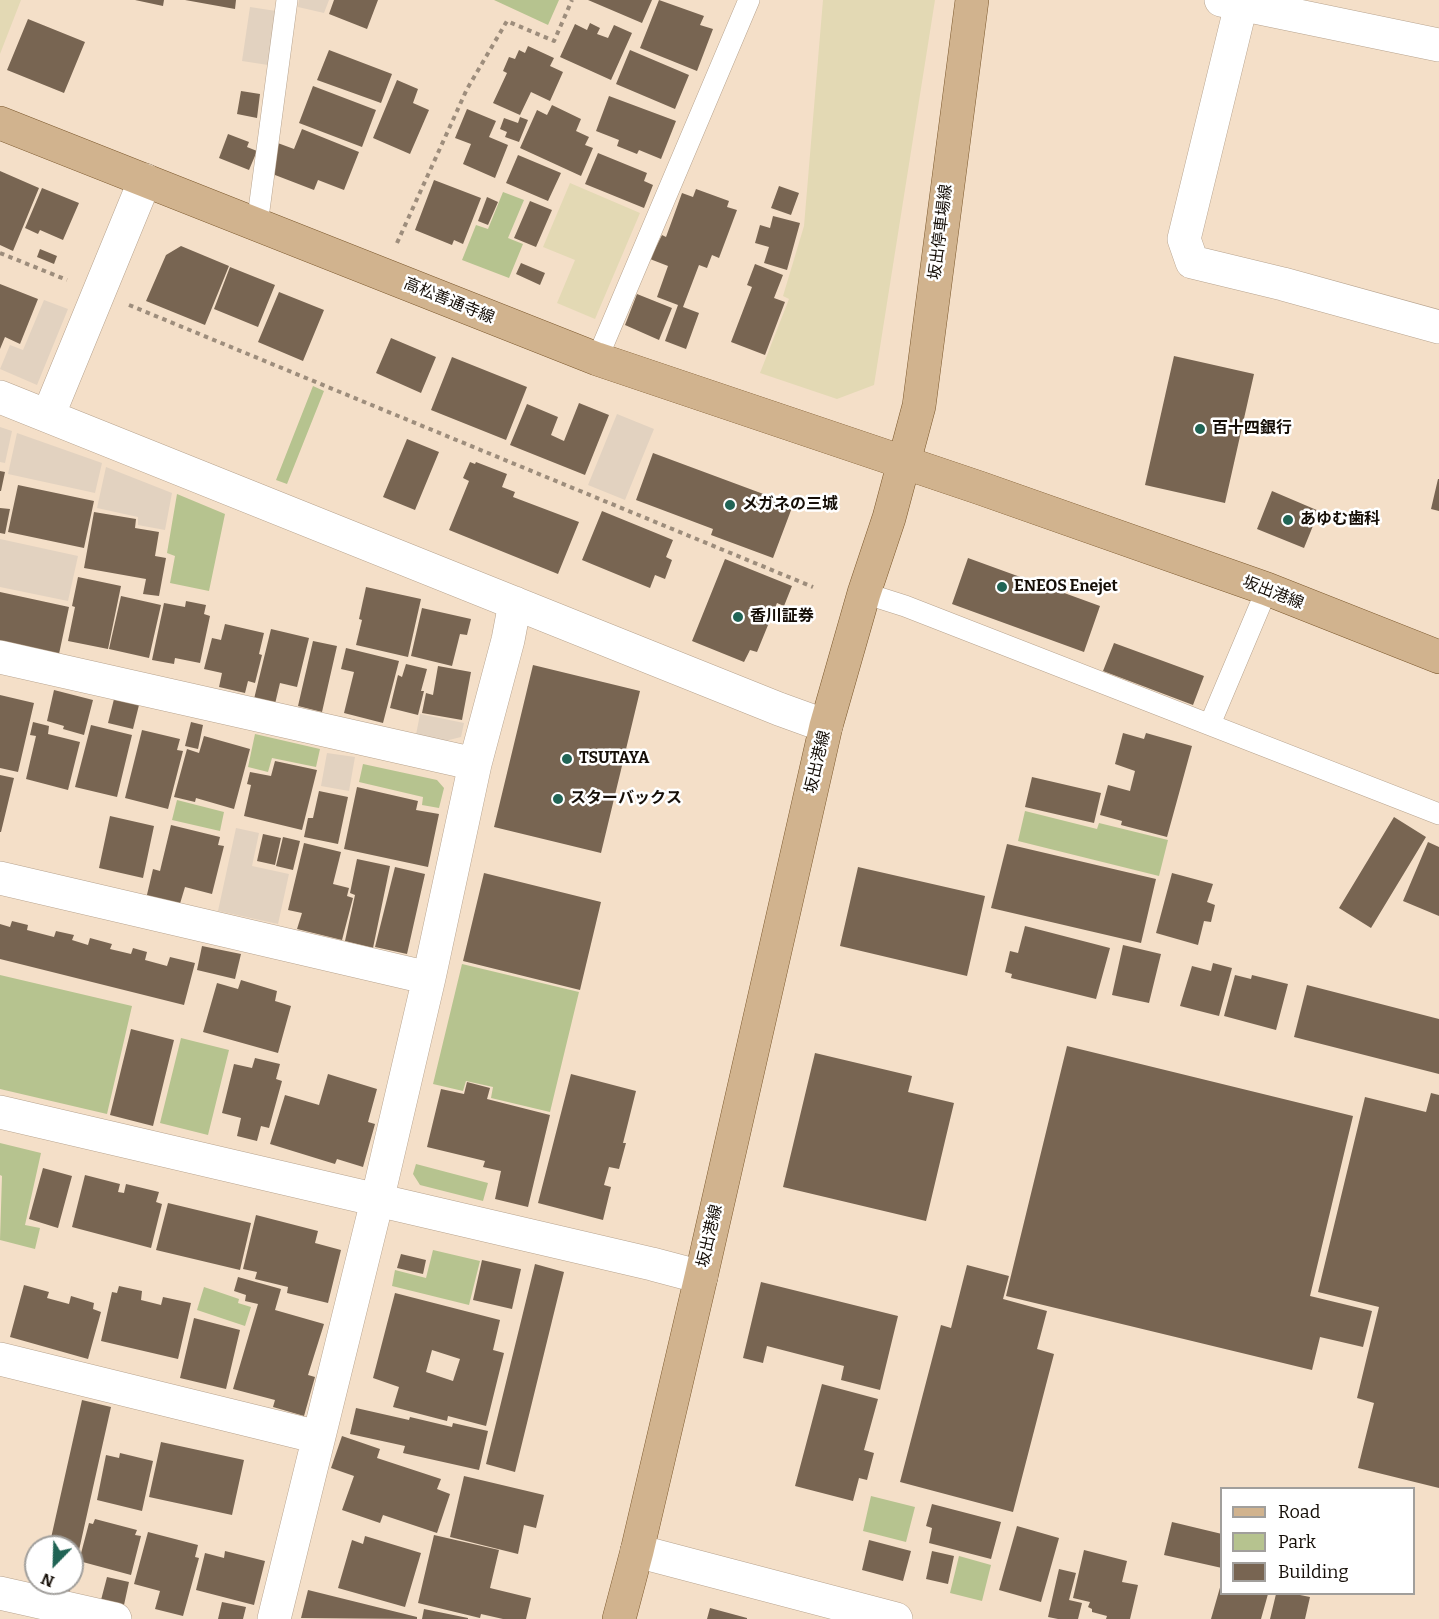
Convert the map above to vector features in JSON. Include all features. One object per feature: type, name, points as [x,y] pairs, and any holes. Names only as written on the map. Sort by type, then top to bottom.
[{"type":"main road","name":"坂出停車場線","points":[[904,464],[919,406],[972,0]]},
{"type":"main road","name":"高松善通寺線","points":[[0,123],[597,360],[904,464]]},
{"type":"main road","name":"坂出港線","points":[[620,1619],[701,1277],[826,726],[864,593],[890,518],[904,464],[1267,589],[1439,657]]},
{"type":"street","points":[[1439,45],[1247,3],[1184,239],[1192,262],[1283,284],[1439,327]]},
{"type":"street","points":[[48,416],[145,180]]},
{"type":"street","points":[[0,397],[778,709],[826,726]]},
{"type":"street","points":[[274,1619],[377,1201],[429,978],[475,764],[508,640],[515,603]]},
{"type":"street","points":[[0,657],[475,764]]},
{"type":"street","points":[[0,878],[429,978]]},
{"type":"street","points":[[0,1112],[701,1277]]},
{"type":"street","points":[[0,1359],[318,1437]]},
{"type":"street","points":[[637,1551],[896,1619]]},
{"type":"street","points":[[0,1593],[115,1619]]},
{"type":"lane","points":[[257,225],[287,0]]},
{"type":"lane","points":[[597,360],[749,0]]},
{"type":"lane","points":[[1210,724],[1267,589]]},
{"type":"lane","points":[[864,593],[905,606],[1439,814]]},
{"type":"path","points":[[383,274],[467,89],[507,21],[554,41],[572,0]]},
{"type":"path","points":[[0,253],[813,587]]},
{"type":"shaded area","points":[[299,0],[329,0],[324,13],[298,7]]},
{"type":"shaded area","points":[[250,7],[276,11],[268,65],[242,61]]},
{"type":"shaded area","points":[[44,300],[68,309],[37,385],[0,369],[10,345],[23,350]]},
{"type":"shaded area","points":[[617,414],[654,429],[625,500],[588,485]]},
{"type":"shaded area","points":[[0,427],[12,431],[5,463],[0,462]]},
{"type":"shaded area","points":[[17,433],[102,463],[95,493],[8,474]]},
{"type":"shaded area","points":[[106,467],[172,493],[165,530],[138,525],[138,517],[97,508]]},
{"type":"shaded area","points":[[0,539],[78,556],[68,601],[0,587]]},
{"type":"shaded area","points":[[420,714],[464,723],[461,737],[445,741],[416,735]]},
{"type":"shaded area","points":[[327,753],[355,757],[349,791],[321,786]]},
{"type":"shaded area","points":[[236,828],[259,833],[252,866],[289,874],[278,924],[218,911]]},
{"type":"green space","points":[[494,0],[559,0],[548,25]]},
{"type":"green space","points":[[503,192],[524,200],[508,238],[523,244],[509,278],[462,260],[476,225],[488,229]]},
{"type":"green space","points":[[313,386],[324,391],[287,484],[276,480]]},
{"type":"green space","points":[[177,494],[225,514],[209,591],[170,583],[175,556],[167,553]]},
{"type":"green space","points":[[255,734],[320,749],[316,767],[272,758],[268,772],[248,767]]},
{"type":"green space","points":[[363,764],[437,780],[444,788],[439,808],[422,805],[423,797],[359,782]]},
{"type":"green space","points":[[177,800],[224,812],[220,831],[172,820]]},
{"type":"green space","points":[[1025,811],[1097,829],[1099,823],[1168,840],[1159,876],[1018,841]]},
{"type":"green space","points":[[462,964],[579,992],[550,1112],[491,1098],[493,1087],[466,1081],[463,1091],[433,1084]]},
{"type":"green space","points":[[0,975],[132,1006],[107,1114],[0,1089]]},
{"type":"green space","points":[[181,1038],[229,1050],[208,1135],[160,1123]]},
{"type":"green space","points":[[0,1143],[41,1153],[25,1225],[40,1228],[35,1249],[0,1240],[2,1176],[0,1175]]},
{"type":"green space","points":[[416,1164],[488,1183],[483,1201],[420,1185],[413,1174]]},
{"type":"green space","points":[[433,1250],[480,1261],[469,1305],[392,1286],[395,1270],[426,1278]]},
{"type":"green space","points":[[204,1287],[239,1299],[238,1303],[251,1307],[245,1326],[197,1310]]},
{"type":"green space","points":[[871,1496],[915,1507],[906,1542],[863,1531]]},
{"type":"green space","points":[[959,1556],[991,1565],[982,1601],[950,1593]]},
{"type":"sand","points":[[0,0],[21,0],[0,54]]},
{"type":"sand","points":[[823,0],[935,0],[874,385],[837,399],[760,373],[789,299],[783,296],[804,226]]},
{"type":"sand","points":[[570,183],[640,213],[595,319],[557,303],[575,260],[543,247]]},
{"type":"building","points":[[135,0],[164,0],[163,6]]},
{"type":"building","points":[[185,0],[236,0],[235,9]]},
{"type":"building","points":[[334,0],[378,0],[367,29],[329,14]]},
{"type":"building","points":[[588,0],[652,0],[642,23]]},
{"type":"building","points":[[659,0],[704,16],[700,25],[713,29],[697,71],[640,48]]},
{"type":"building","points":[[28,19],[85,42],[64,93],[7,70]]},
{"type":"building","points":[[590,23],[600,28],[597,34],[608,38],[614,25],[632,33],[611,80],[560,57],[575,24],[587,30]]},
{"type":"building","points":[[528,46],[554,58],[550,66],[563,72],[550,101],[531,92],[520,115],[493,103],[507,73],[503,71],[509,57],[515,59],[519,50],[525,53]]},
{"type":"building","points":[[329,50],[392,74],[381,103],[317,80]]},
{"type":"building","points":[[630,50],[689,75],[675,109],[616,84]]},
{"type":"building","points":[[397,80],[418,89],[413,103],[429,110],[410,154],[373,138]]},
{"type":"building","points":[[313,86],[376,110],[362,147],[299,123]]},
{"type":"building","points":[[241,91],[260,94],[257,118],[237,114]]},
{"type":"building","points":[[609,96],[676,121],[661,159],[639,150],[637,154],[617,146],[619,140],[596,131]]},
{"type":"building","points":[[552,105],[581,119],[576,131],[589,137],[585,145],[593,148],[581,176],[520,148],[537,110],[547,115]]},
{"type":"building","points":[[467,109],[496,121],[489,137],[508,145],[495,178],[463,164],[471,144],[455,138]]},
{"type":"building","points":[[520,117],[528,120],[519,142],[505,137],[507,132],[500,129],[504,118],[518,123]]},
{"type":"building","points":[[302,129],[359,152],[344,190],[318,180],[314,190],[275,175],[275,142],[294,149]]},
{"type":"building","points":[[228,134],[249,142],[247,147],[257,151],[249,170],[219,158]]},
{"type":"building","points":[[598,153],[647,173],[644,181],[653,185],[644,208],[585,184]]},
{"type":"building","points":[[518,155],[561,173],[548,201],[506,183]]},
{"type":"building","points":[[0,171],[39,188],[13,251],[0,245]]},
{"type":"building","points":[[434,180],[481,198],[463,244],[454,240],[452,245],[415,230]]},
{"type":"building","points":[[779,186],[799,193],[791,215],[771,208]]},
{"type":"building","points":[[42,188],[79,203],[63,240],[40,230],[38,234],[25,228]]},
{"type":"building","points":[[696,189],[729,201],[727,207],[737,210],[719,258],[712,255],[707,268],[699,265],[683,307],[699,313],[686,349],[665,341],[678,305],[657,297],[668,266],[650,259],[662,235],[666,237],[682,193],[693,197]]},
{"type":"building","points":[[487,197],[498,202],[488,225],[478,221]]},
{"type":"building","points":[[530,201],[552,210],[536,247],[514,238]]},
{"type":"building","points":[[773,216],[800,223],[787,270],[764,263],[769,247],[755,243],[760,225],[770,228]]},
{"type":"building","points":[[181,246],[229,266],[205,325],[146,301],[166,255]]},
{"type":"building","points":[[40,249],[57,256],[54,264],[37,257]]},
{"type":"building","points":[[521,263],[545,273],[540,285],[516,274]]},
{"type":"building","points":[[755,264],[783,275],[774,298],[785,302],[765,355],[731,342],[752,287],[747,285]]},
{"type":"building","points":[[230,267],[275,285],[258,327],[214,309]]},
{"type":"building","points":[[0,284],[38,299],[20,344],[5,337],[0,349]]},
{"type":"building","points":[[279,292],[324,310],[303,361],[258,342]]},
{"type":"building","points":[[637,294],[672,308],[659,340],[625,325]]},
{"type":"building","points":[[391,338],[436,357],[421,393],[376,373]]},
{"type":"building","name":"百十四銀行","points":[[1174,356],[1254,374],[1225,503],[1145,485]]},
{"type":"building","points":[[452,357],[527,387],[506,440],[431,410]]},
{"type":"building","points":[[579,403],[609,415],[585,475],[510,445],[527,404],[558,417],[551,435],[564,441]]},
{"type":"building","points":[[407,439],[439,452],[415,510],[383,497]]},
{"type":"building","points":[[653,453],[793,505],[773,558],[711,535],[713,529],[636,500]]},
{"type":"building","points":[[470,462],[475,464],[476,462],[507,474],[502,487],[515,492],[513,497],[579,522],[558,574],[449,530],[469,481],[463,478]]},
{"type":"building","points":[[0,471],[5,472],[1,491],[0,491]]},
{"type":"building","points":[[1439,479],[1439,511],[1431,509]]},
{"type":"building","points":[[18,485],[94,501],[84,548],[8,532]]},
{"type":"building","name":"あゆむ歯科","points":[[1272,491],[1319,511],[1304,548],[1257,529]]},
{"type":"building","points":[[0,508],[10,509],[5,534],[0,533]]},
{"type":"building","points":[[602,511],[673,540],[666,557],[672,560],[665,579],[655,575],[650,588],[582,560]]},
{"type":"building","points":[[94,512],[136,519],[135,528],[159,532],[155,556],[166,558],[159,596],[143,594],[146,579],[84,568]]},
{"type":"building","points":[[968,558],[1100,606],[1084,652],[952,604]]},
{"type":"building","points":[[725,559],[792,586],[784,606],[777,603],[757,652],[750,650],[744,662],[692,641]]},
{"type":"building","points":[[78,577],[121,586],[108,649],[68,641]]},
{"type":"building","points":[[366,587],[421,599],[408,657],[356,645]]},
{"type":"building","points":[[0,592],[69,607],[59,654],[0,642]]},
{"type":"building","points":[[121,596],[161,605],[149,658],[109,649]]},
{"type":"building","points":[[186,601],[206,605],[204,614],[210,616],[200,663],[175,658],[174,664],[152,660],[164,603],[185,607]]},
{"type":"building","points":[[422,608],[471,619],[467,635],[460,634],[452,666],[411,656]]},
{"type":"building","points":[[225,624],[264,633],[259,654],[262,655],[255,683],[248,681],[245,693],[219,687],[222,673],[204,669],[212,638],[221,640]]},
{"type":"building","points":[[271,629],[309,638],[297,687],[280,683],[275,704],[254,699]]},
{"type":"building","points":[[313,641],[337,646],[322,712],[298,706]]},
{"type":"building","points":[[1114,643],[1204,676],[1193,705],[1103,671]]},
{"type":"building","points":[[346,648],[399,661],[383,723],[344,713],[354,672],[341,669]]},
{"type":"building","points":[[406,664],[427,669],[418,715],[390,708],[398,675],[402,677]]},
{"type":"building","points":[[533,665],[640,691],[601,853],[494,827]]},
{"type":"building","points":[[438,666],[471,672],[462,720],[422,713],[426,693],[433,695]]},
{"type":"building","points":[[54,690],[93,700],[84,735],[63,729],[64,726],[47,721]]},
{"type":"building","points":[[0,695],[34,703],[18,772],[0,768]]},
{"type":"building","points":[[114,699],[139,705],[133,729],[108,723]]},
{"type":"building","points":[[33,722],[49,726],[48,734],[80,742],[68,790],[26,779],[36,736],[30,735]]},
{"type":"building","points":[[191,722],[203,725],[198,749],[185,746]]},
{"type":"building","points":[[91,725],[132,735],[117,797],[75,787]]},
{"type":"building","points":[[142,730],[180,739],[177,750],[183,751],[168,809],[125,798]]},
{"type":"building","points":[[1123,733],[1144,739],[1146,733],[1192,746],[1167,837],[1121,825],[1122,821],[1100,815],[1108,785],[1130,791],[1135,771],[1115,764]]},
{"type":"building","points":[[204,736],[250,749],[234,809],[196,798],[195,802],[174,797],[187,749],[199,753]]},
{"type":"building","points":[[275,761],[317,770],[302,830],[244,816],[251,785],[247,784],[250,772],[271,776]]},
{"type":"building","points":[[0,775],[14,778],[1,832],[0,832]]},
{"type":"building","points":[[1032,777],[1101,793],[1094,823],[1025,807]]},
{"type":"building","points":[[357,787],[418,801],[416,810],[439,814],[428,867],[344,849]]},
{"type":"building","points":[[319,791],[348,797],[338,844],[304,837],[308,818],[313,818]]},
{"type":"building","points":[[110,816],[154,826],[143,878],[99,868]]},
{"type":"building","points":[[1394,817],[1426,837],[1371,928],[1339,908]]},
{"type":"building","points":[[171,825],[220,837],[218,845],[224,846],[212,894],[185,887],[179,907],[146,899],[153,869],[160,871]]},
{"type":"building","points":[[263,834],[281,838],[275,865],[257,861]]},
{"type":"building","points":[[283,837],[300,841],[293,870],[276,866]]},
{"type":"building","points":[[1428,842],[1439,847],[1439,916],[1403,901]]},
{"type":"building","points":[[304,843],[341,852],[333,884],[349,888],[347,896],[353,898],[342,940],[297,929],[302,913],[288,910]]},
{"type":"building","points":[[1007,844],[1156,879],[1141,943],[991,908]]},
{"type":"building","points":[[357,859],[390,866],[373,948],[345,941],[355,895],[350,893]]},
{"type":"building","points":[[395,867],[425,874],[407,954],[375,947]]},
{"type":"building","points":[[858,867],[985,896],[967,976],[840,946]]},
{"type":"building","points":[[484,873],[601,902],[580,990],[463,961]]},
{"type":"building","points":[[1172,873],[1213,884],[1207,902],[1215,905],[1211,922],[1204,921],[1198,945],[1156,933]]},
{"type":"building","points":[[12,921],[28,925],[27,930],[54,937],[56,931],[74,935],[72,940],[88,945],[90,938],[112,944],[110,949],[131,954],[133,948],[147,952],[145,960],[167,966],[170,957],[195,963],[184,1005],[0,959],[0,924],[10,927]]},
{"type":"building","points":[[1025,926],[1110,948],[1096,999],[1011,978],[1012,974],[1005,972],[1010,951],[1018,953]]},
{"type":"building","points":[[1123,945],[1161,954],[1149,1003],[1112,995]]},
{"type":"building","points":[[202,946],[241,954],[235,979],[197,970]]},
{"type":"building","points":[[1213,963],[1232,968],[1219,1016],[1180,1006],[1192,966],[1211,971]]},
{"type":"building","points":[[1235,975],[1251,979],[1252,975],[1288,984],[1276,1030],[1224,1016]]},
{"type":"building","points":[[241,980],[277,991],[275,1001],[291,1006],[278,1053],[203,1032],[217,983],[238,989]]},
{"type":"building","points":[[1307,985],[1439,1019],[1439,1074],[1294,1037]]},
{"type":"building","points":[[131,1029],[174,1040],[153,1126],[110,1115]]},
{"type":"building","points":[[1067,1046],[1353,1116],[1310,1296],[1372,1311],[1363,1347],[1320,1337],[1312,1370],[1006,1296]]},
{"type":"building","points":[[815,1053],[912,1076],[908,1092],[954,1103],[926,1221],[783,1187]]},
{"type":"building","points":[[255,1058],[280,1064],[276,1079],[282,1081],[269,1128],[261,1126],[257,1141],[237,1136],[241,1118],[222,1113],[234,1064],[252,1068]]},
{"type":"building","points":[[328,1074],[377,1089],[368,1122],[375,1124],[363,1167],[337,1159],[335,1164],[270,1144],[285,1095],[319,1105]]},
{"type":"building","points":[[571,1074],[636,1091],[619,1169],[609,1167],[604,1185],[611,1187],[603,1220],[538,1203]]},
{"type":"building","points":[[467,1082],[490,1088],[487,1099],[550,1115],[528,1207],[495,1199],[501,1171],[483,1167],[485,1161],[427,1147],[441,1089],[464,1094]]},
{"type":"building","points":[[1431,1093],[1439,1095],[1439,1488],[1358,1468],[1374,1403],[1357,1398],[1379,1307],[1318,1292],[1365,1097],[1426,1112]]},
{"type":"building","points":[[43,1168],[72,1176],[58,1228],[29,1219]]},
{"type":"building","points":[[85,1175],[120,1184],[118,1192],[124,1193],[126,1184],[159,1192],[156,1202],[162,1204],[151,1248],[72,1227]]},
{"type":"building","points":[[168,1203],[251,1223],[240,1270],[156,1250]]},
{"type":"building","points":[[256,1215],[318,1231],[315,1243],[341,1250],[328,1303],[287,1293],[288,1287],[255,1279],[257,1272],[243,1269]]},
{"type":"building","points":[[401,1254],[426,1260],[423,1274],[397,1268]]},
{"type":"building","points":[[482,1260],[521,1269],[512,1309],[473,1300]]},
{"type":"building","points":[[535,1264],[564,1272],[515,1472],[486,1464]]},
{"type":"building","points":[[967,1265],[1009,1276],[1003,1299],[1047,1311],[1037,1349],[1054,1354],[1013,1512],[900,1482],[941,1325],[951,1328]]},
{"type":"building","points":[[238,1277],[281,1289],[275,1310],[324,1324],[308,1375],[315,1377],[304,1416],[273,1407],[275,1400],[233,1389],[258,1304],[245,1301],[246,1295],[234,1291]]},
{"type":"building","points":[[761,1282],[898,1316],[880,1390],[841,1380],[844,1366],[767,1346],[763,1363],[743,1358]]},
{"type":"building","points":[[24,1285],[49,1292],[47,1298],[69,1304],[71,1296],[94,1303],[93,1309],[101,1312],[88,1359],[10,1337]]},
{"type":"building","points":[[119,1286],[142,1291],[141,1300],[161,1305],[163,1297],[191,1303],[178,1359],[101,1341],[112,1292],[117,1293]]},
{"type":"building","points":[[395,1293],[500,1320],[493,1350],[504,1353],[486,1426],[448,1416],[447,1421],[393,1407],[399,1387],[373,1378]],"holes":[[[432,1350],[460,1359],[453,1381],[426,1372]]]},
{"type":"building","points":[[194,1318],[240,1330],[226,1389],[180,1378]]},
{"type":"building","points":[[822,1384],[878,1399],[864,1450],[874,1453],[867,1480],[859,1478],[853,1501],[795,1486]]},
{"type":"building","points":[[82,1400],[111,1407],[82,1535],[52,1535]]},
{"type":"building","points":[[356,1408],[409,1420],[410,1417],[452,1427],[453,1423],[488,1431],[479,1470],[403,1453],[405,1446],[350,1434]]},
{"type":"building","points":[[342,1436],[380,1449],[377,1458],[441,1479],[437,1489],[450,1494],[437,1533],[383,1515],[380,1523],[342,1510],[354,1476],[331,1468]]},
{"type":"building","points":[[161,1442],[244,1460],[232,1515],[149,1497]]},
{"type":"building","points":[[120,1453],[153,1461],[142,1511],[97,1500],[106,1455],[119,1458]]},
{"type":"building","points":[[464,1476],[544,1495],[536,1528],[524,1525],[518,1554],[450,1537]]},
{"type":"building","points":[[932,1504],[1001,1522],[991,1559],[929,1543],[932,1528],[926,1526]]},
{"type":"building","points":[[95,1519],[137,1530],[135,1535],[141,1536],[131,1575],[84,1562],[84,1542],[89,1523],[93,1524]]},
{"type":"building","points":[[1172,1522],[1220,1534],[1220,1568],[1164,1555]]},
{"type":"building","points":[[1017,1526],[1059,1538],[1041,1602],[999,1590]]},
{"type":"building","points":[[148,1532],[198,1545],[195,1557],[199,1558],[183,1616],[155,1609],[160,1591],[134,1584]]},
{"type":"building","points":[[434,1535],[499,1550],[490,1588],[531,1598],[526,1619],[503,1619],[481,1614],[480,1618],[418,1603]]},
{"type":"building","points":[[365,1536],[421,1553],[405,1607],[338,1588],[352,1540],[363,1544]]},
{"type":"building","points":[[869,1540],[911,1551],[903,1581],[862,1570]]},
{"type":"building","points":[[1084,1550],[1127,1561],[1122,1582],[1138,1585],[1130,1619],[1106,1619],[1107,1616],[1092,1612],[1092,1609],[1088,1607],[1090,1602],[1073,1598]]},
{"type":"building","points":[[225,1551],[265,1561],[254,1605],[196,1590],[205,1553],[224,1558]]},
{"type":"building","points":[[932,1551],[954,1556],[948,1584],[926,1579]]},
{"type":"building","points":[[1059,1569],[1076,1573],[1069,1600],[1082,1603],[1078,1619],[1048,1617]]},
{"type":"building","points":[[107,1577],[129,1582],[124,1605],[101,1600]]},
{"type":"building","points":[[1220,1588],[1220,1595],[1268,1595],[1261,1619],[1211,1619]]},
{"type":"building","points":[[308,1590],[417,1617],[417,1619],[301,1618]]},
{"type":"building","points":[[1276,1595],[1310,1597],[1305,1619],[1270,1619]]},
{"type":"building","points":[[222,1602],[246,1607],[243,1619],[218,1619]]},
{"type":"building","points":[[710,1608],[747,1618],[747,1619],[707,1619]]},
{"type":"building","points":[[424,1609],[468,1618],[468,1619],[422,1619]]},
{"type":"place","name":"百十四銀行","points":[[1200,429]]},
{"type":"place","name":"メガネの三城","points":[[730,505]]},
{"type":"place","name":"あゆむ歯科","points":[[1288,520]]},
{"type":"place","name":"ENEOS Enejet","points":[[1002,587]]},
{"type":"place","name":"香川証券","points":[[738,617]]},
{"type":"place","name":"TSUTAYA","points":[[567,759]]},
{"type":"place","name":"スターバックス","points":[[558,799]]}]
